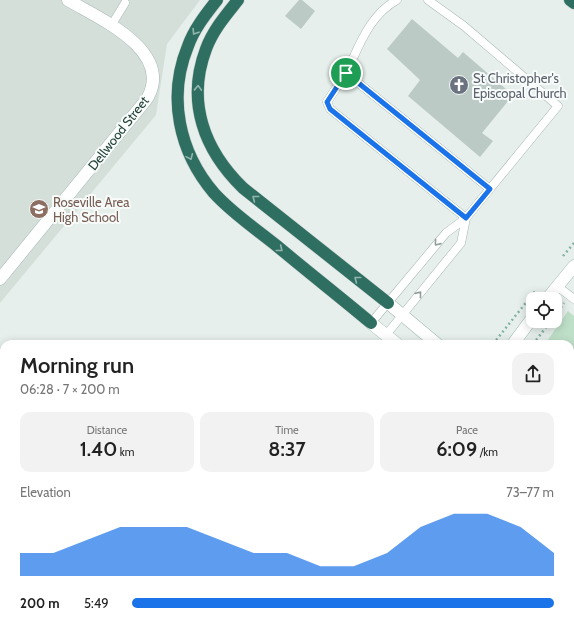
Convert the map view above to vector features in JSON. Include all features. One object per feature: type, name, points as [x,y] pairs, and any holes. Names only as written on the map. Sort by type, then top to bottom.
[{"type":"highway","points":[[217,0],[192,37],[180,73],[177,95],[178,116],[183,138],[190,158],[201,177],[227,206],[371,323]]},
{"type":"highway","points":[[238,0],[220,24],[207,48],[200,69],[198,102],[207,139],[216,158],[230,176],[243,188],[388,303]]},
{"type":"highway","points":[[570,0],[574,3]]},
{"type":"street","name":"Dellwood Street","points":[[0,279],[148,97],[152,86],[152,78],[147,58],[140,48],[131,39],[68,0]]},
{"type":"street","points":[[552,292],[574,266]]},
{"type":"street","points":[[388,303],[432,340]]},
{"type":"street","points":[[371,323],[392,340]]},
{"type":"street","points":[[516,340],[526,326]]},
{"type":"lane","points":[[397,0],[388,5],[372,22],[346,73],[327,102],[330,109],[466,218]]},
{"type":"lane","points":[[371,323],[446,233],[466,218],[558,106],[464,26],[428,0]]},
{"type":"lane","points":[[111,26],[125,3]]},
{"type":"lane","points":[[346,73],[490,189]]},
{"type":"lane","points":[[386,335],[461,243],[466,218]]},
{"type":"lane","points":[[557,286],[574,299]]},
{"type":"path","points":[[559,261],[574,243]]},
{"type":"path","points":[[496,340],[540,285]]},
{"type":"path","points":[[537,340],[546,328]]},
{"type":"shaded area","name":"Roseville Area High School","points":[[0,0],[200,0],[167,44],[156,115],[0,303]]},
{"type":"green space","points":[[568,311],[574,316],[574,340],[548,340],[556,328],[562,328],[562,320]]},
{"type":"building","points":[[299,0],[302,0],[315,11],[301,29],[285,16]]},
{"type":"building","name":"St Christopher's Episcopal Church","points":[[412,19],[458,58],[463,52],[513,95],[482,133],[493,141],[480,157],[408,96],[420,80],[387,49]]},
{"type":"place","name":"St Christopher's Episcopal Church","points":[[459,85]]},
{"type":"place","name":"Roseville Area High School","points":[[39,209]]},
{"type":"route","points":[[346,73],[490,189],[466,218],[330,109],[327,102],[346,73]]}]
